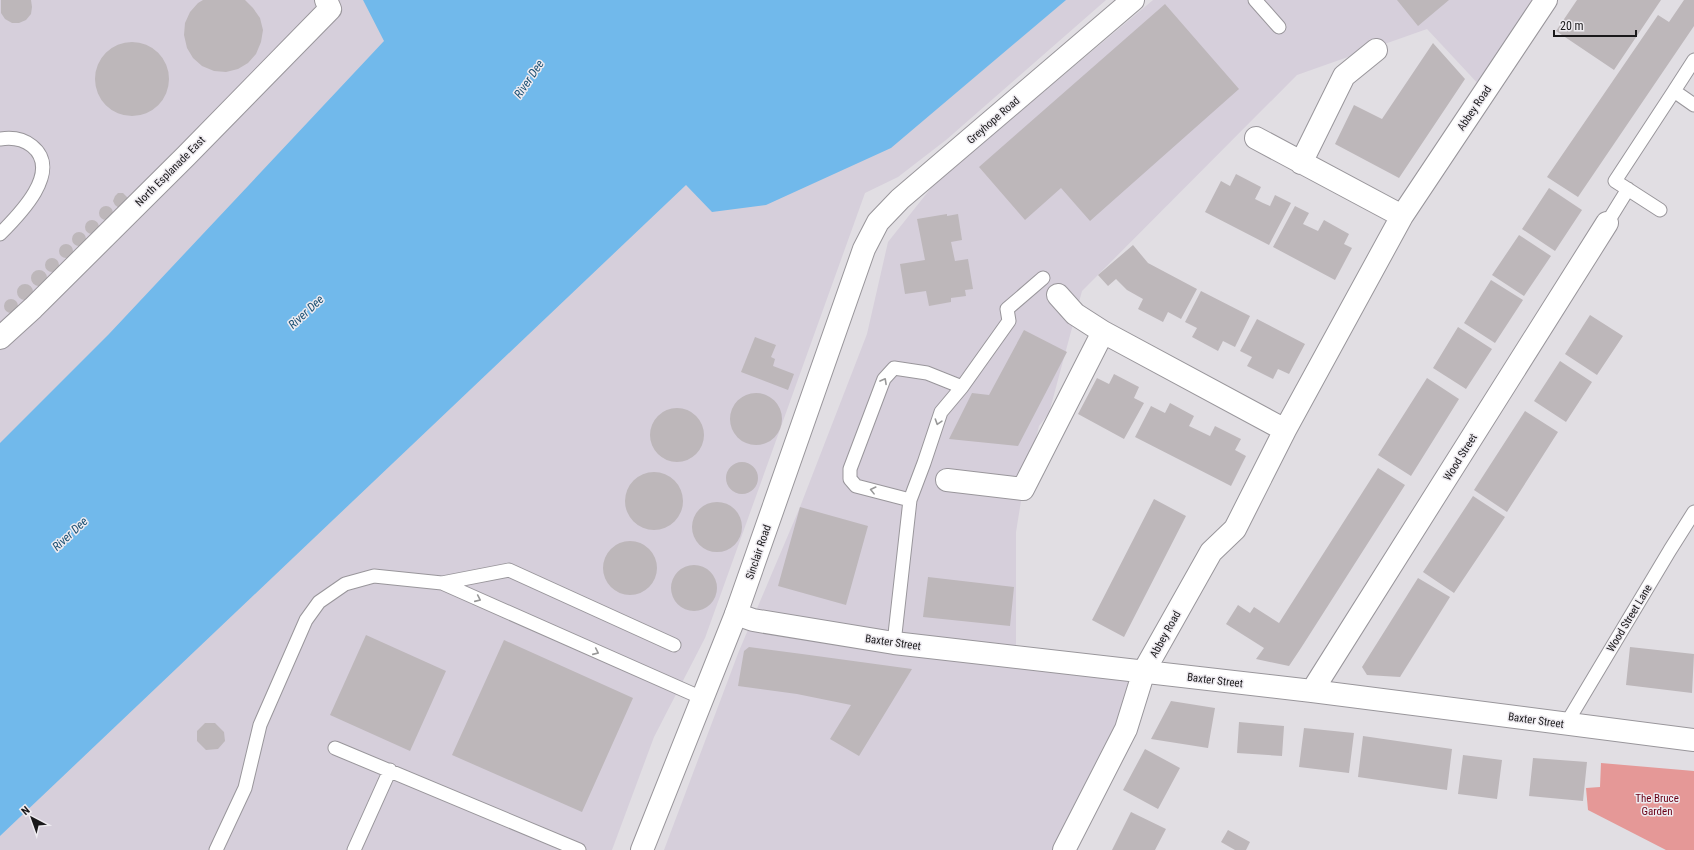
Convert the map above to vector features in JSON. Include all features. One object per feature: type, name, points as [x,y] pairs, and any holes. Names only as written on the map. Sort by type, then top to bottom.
[{"type":"street","name":"North Esplanade East","points":[[0,338],[33,308],[180,162],[330,9],[326,0]]},
{"type":"street","name":"Greyhope Road","points":[[864,249],[878,222],[900,198],[1133,0]]},
{"type":"street","name":"Abbey Road","points":[[1064,850],[1126,729],[1144,671],[1210,552],[1235,529],[1285,430],[1402,216],[1546,0]]},
{"type":"street","points":[[1301,163],[1344,76],[1376,50]]},
{"type":"street","points":[[1256,138],[1402,216]]},
{"type":"street","name":"Wood Street","points":[[1312,691],[1607,223]]},
{"type":"street","name":"Sinclair Road","points":[[642,850],[736,614],[864,249]]},
{"type":"street","points":[[1058,296],[1075,314],[1104,332],[1285,430]]},
{"type":"street","points":[[947,480],[1023,489],[1104,332]]},
{"type":"street","name":"Baxter Street","points":[[736,614],[753,620],[894,643],[1312,691],[1694,740]]},
{"type":"lane","points":[[1255,0],[1280,27]]},
{"type":"lane","points":[[1660,210],[1615,181],[1694,60]]},
{"type":"lane","points":[[1674,92],[1694,105]]},
{"type":"lane","points":[[0,140],[9,138],[27,142],[35,148],[43,166],[42,179],[33,194],[2,229]]},
{"type":"lane","points":[[1607,223],[1628,190]]},
{"type":"lane","points":[[894,643],[910,500],[941,412],[962,387],[1009,321],[1007,309],[1043,278]]},
{"type":"lane","points":[[910,500],[856,486],[850,479],[850,469],[884,380],[894,368],[927,373],[962,387]]},
{"type":"lane","name":"Wood Street Lane","points":[[1566,724],[1694,512]]},
{"type":"lane","points":[[216,850],[245,788],[260,725],[306,620],[319,602],[345,584],[374,576],[442,583],[509,570],[674,645]]},
{"type":"lane","points":[[442,583],[702,698]]},
{"type":"lane","points":[[336,748],[579,850]]},
{"type":"lane","points":[[354,850],[390,770]]},
{"type":"shaded area","points":[[0,0],[1106,0],[946,140],[898,177],[865,193],[705,638],[654,737],[612,850],[0,850]]},
{"type":"shaded area","points":[[1153,0],[1537,0],[1482,88],[1427,29],[1297,75],[1082,291],[1049,413],[1039,426],[1023,489],[1016,532],[1016,656],[1144,671],[1064,850],[664,850],[739,651],[800,507],[867,334],[888,242],[935,183]]},
{"type":"green space","name":"The Bruce Garden","points":[[1601,763],[1694,771],[1694,850],[1666,850],[1588,810],[1586,788],[1600,787]]},
{"type":"water","name":"River Dee","points":[[363,0],[1066,0],[891,148],[766,205],[712,212],[686,185],[0,836],[0,443],[109,334],[384,41]]},
{"type":"building","points":[[1,0],[31,0],[31,14],[26,20],[19,23],[12,23],[5,19],[1,13]]},
{"type":"building","points":[[203,0],[245,0],[253,8],[260,18],[263,30],[261,42],[256,54],[248,63],[238,69],[226,72],[214,71],[202,66],[193,58],[187,48],[184,35],[185,23],[190,12]]},
{"type":"building","points":[[1397,0],[1449,0],[1418,26]]},
{"type":"building","points":[[1577,0],[1661,0],[1614,70],[1556,31]]},
{"type":"building","points":[[1684,0],[1694,0],[1694,26],[1578,197],[1547,177],[1658,15],[1669,22]]},
{"type":"building","points":[[1165,4],[1239,89],[1090,221],[1061,188],[1025,220],[979,167]]},
{"type":"building","points":[[132,42],[153,48],[163,58],[169,79],[163,100],[153,110],[132,116],[111,110],[101,100],[95,79],[101,58],[111,48]]},
{"type":"building","points":[[1433,43],[1465,79],[1399,178],[1335,144],[1354,105],[1382,119]]},
{"type":"building","points":[[1236,174],[1261,187],[1255,199],[1270,206],[1275,195],[1291,203],[1269,245],[1205,212],[1221,181],[1230,186]]},
{"type":"building","points":[[1549,188],[1582,210],[1555,251],[1522,229]]},
{"type":"building","points":[[118,193],[123,193],[128,198],[119,208],[113,201]]},
{"type":"building","points":[[103,206],[109,206],[113,210],[113,216],[109,220],[103,220],[99,216],[99,210]]},
{"type":"building","points":[[1295,206],[1309,213],[1303,224],[1318,231],[1324,220],[1349,234],[1344,244],[1352,248],[1335,280],[1273,247]]},
{"type":"building","points":[[947,214],[947,216],[958,214],[962,240],[951,242],[955,261],[968,259],[973,289],[965,290],[966,296],[951,298],[951,302],[929,306],[926,291],[905,294],[900,264],[925,260],[917,219]]},
{"type":"building","points":[[89,220],[95,220],[99,224],[99,230],[95,234],[89,234],[85,230],[85,224]]},
{"type":"building","points":[[76,232],[82,232],[86,236],[86,242],[82,246],[76,246],[72,242],[72,236]]},
{"type":"building","points":[[1519,235],[1551,256],[1524,296],[1492,275]]},
{"type":"building","points":[[63,244],[69,244],[73,248],[73,254],[69,258],[63,258],[59,254],[59,248]]},
{"type":"building","points":[[1133,245],[1148,263],[1197,289],[1181,319],[1168,312],[1163,322],[1138,309],[1143,299],[1127,290],[1116,279],[1108,286],[1098,275]]},
{"type":"building","points":[[49,258],[55,258],[59,262],[59,268],[55,272],[49,272],[45,268],[45,262]]},
{"type":"building","points":[[39,270],[46,275],[47,278],[42,285],[39,286],[32,281],[31,278],[36,271]]},
{"type":"building","points":[[1491,280],[1523,300],[1495,343],[1464,323]]},
{"type":"building","points":[[25,284],[32,289],[33,292],[28,299],[25,300],[18,295],[17,292],[22,285]]},
{"type":"building","points":[[1201,291],[1250,316],[1235,347],[1223,341],[1218,351],[1192,337],[1197,328],[1185,322]]},
{"type":"building","points":[[8,299],[14,299],[18,303],[18,309],[14,313],[8,313],[4,309],[4,303]]},
{"type":"building","points":[[1590,315],[1623,336],[1597,375],[1565,354]]},
{"type":"building","points":[[1257,319],[1305,344],[1289,374],[1278,369],[1273,379],[1247,366],[1252,357],[1240,351]]},
{"type":"building","points":[[1458,327],[1492,349],[1466,389],[1433,368]]},
{"type":"building","points":[[1024,330],[1067,352],[1018,446],[949,439],[972,393],[989,395]]},
{"type":"building","points":[[755,337],[776,345],[771,357],[775,359],[773,366],[794,374],[788,390],[741,372]]},
{"type":"building","points":[[1560,361],[1592,382],[1566,422],[1534,401]]},
{"type":"building","points":[[1114,374],[1139,387],[1134,398],[1144,403],[1124,439],[1078,414],[1097,378],[1109,384]]},
{"type":"building","points":[[1427,378],[1459,399],[1411,476],[1378,455]]},
{"type":"building","points":[[756,393],[770,397],[778,405],[782,419],[778,433],[770,441],[756,445],[742,441],[734,433],[730,419],[734,405],[742,397]]},
{"type":"building","points":[[1170,403],[1194,416],[1189,426],[1210,436],[1215,426],[1241,439],[1235,450],[1246,456],[1231,486],[1135,437],[1151,406],[1165,413]]},
{"type":"building","points":[[677,408],[687,410],[696,416],[702,425],[704,435],[702,445],[696,454],[687,460],[677,462],[667,460],[658,454],[652,445],[650,435],[652,425],[658,416],[667,410]]},
{"type":"building","points":[[1525,411],[1558,432],[1507,512],[1474,490]]},
{"type":"building","points":[[739,462],[745,462],[755,469],[758,478],[757,484],[751,491],[745,494],[739,494],[729,487],[726,481],[726,475],[733,465]]},
{"type":"building","points":[[1378,468],[1405,485],[1301,648],[1289,666],[1256,659],[1264,648],[1226,624],[1238,605],[1250,613],[1254,607],[1279,623]]},
{"type":"building","points":[[654,472],[665,474],[678,485],[681,490],[683,501],[681,512],[670,525],[665,528],[654,530],[643,528],[630,517],[627,512],[625,501],[627,490],[638,477],[643,474]]},
{"type":"building","points":[[1473,496],[1505,517],[1454,593],[1423,572]]},
{"type":"building","points":[[1154,499],[1186,516],[1124,637],[1092,620]]},
{"type":"building","points":[[717,502],[727,504],[735,509],[740,517],[742,527],[740,537],[735,545],[727,550],[717,552],[707,550],[699,545],[694,537],[692,527],[694,517],[699,509],[707,504]]},
{"type":"building","points":[[800,507],[868,526],[846,605],[778,586]]},
{"type":"building","points":[[625,541],[635,541],[645,545],[653,553],[657,563],[657,573],[653,583],[645,591],[635,595],[625,595],[615,591],[607,583],[603,573],[603,563],[607,553],[615,545]]},
{"type":"building","points":[[699,565],[711,571],[716,579],[716,597],[711,605],[703,610],[689,611],[677,605],[672,597],[671,583],[677,571],[685,566]]},
{"type":"building","points":[[928,577],[1014,587],[1010,626],[923,617]]},
{"type":"building","points":[[1418,578],[1450,597],[1400,677],[1367,675],[1362,667]]},
{"type":"building","points":[[366,635],[446,671],[410,751],[330,715]]},
{"type":"building","points":[[504,640],[633,698],[582,812],[452,755]]},
{"type":"building","points":[[749,647],[912,669],[859,756],[830,739],[851,705],[797,694],[738,686],[744,651]]},
{"type":"building","points":[[1630,647],[1694,654],[1692,693],[1626,685]]},
{"type":"building","points":[[1171,701],[1215,708],[1208,748],[1151,739]]},
{"type":"building","points":[[1239,722],[1284,726],[1282,756],[1237,753]]},
{"type":"building","points":[[205,723],[215,723],[224,732],[225,741],[218,749],[206,750],[197,741],[197,731]]},
{"type":"building","points":[[1304,728],[1354,733],[1349,773],[1299,767]]},
{"type":"building","points":[[1363,736],[1452,749],[1447,790],[1358,777]]},
{"type":"building","points":[[1145,749],[1180,768],[1158,809],[1123,790]]},
{"type":"building","points":[[1463,755],[1502,760],[1497,799],[1458,794]]},
{"type":"building","points":[[1533,758],[1587,762],[1583,801],[1529,796]]},
{"type":"building","points":[[1131,812],[1166,829],[1155,850],[1112,850]]},
{"type":"building","points":[[1228,830],[1250,842],[1246,850],[1235,850],[1221,842]]}]
